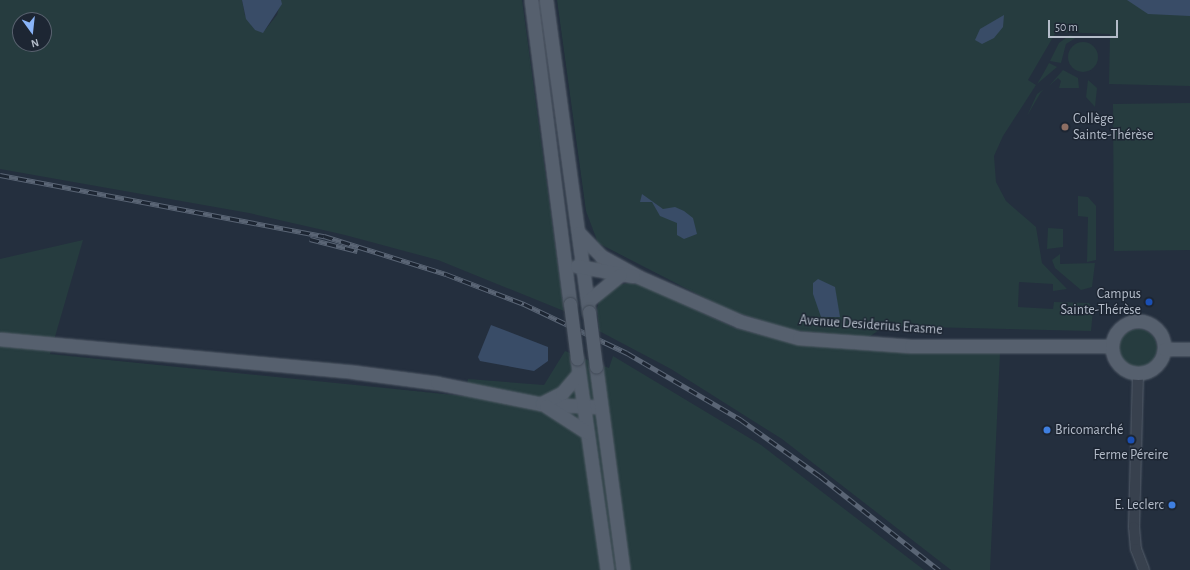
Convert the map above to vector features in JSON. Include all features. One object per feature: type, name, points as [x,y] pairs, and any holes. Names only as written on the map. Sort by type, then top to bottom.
[{"type":"main road","points":[[531,0],[584,406],[586,432],[607,570]]},
{"type":"main road","points":[[546,0],[579,233],[623,570]]},
{"type":"main road","points":[[579,233],[601,256],[639,277]]},
{"type":"main road","points":[[565,267],[582,265],[601,256]]},
{"type":"main road","points":[[582,265],[592,271],[639,277]]},
{"type":"main road","points":[[588,307],[620,275]]},
{"type":"main road","name":"Avenue Desiderius Erasme","points":[[639,277],[740,321],[799,338],[910,346],[1112,346]]},
{"type":"main road","points":[[1141,321],[1157,328],[1165,349],[1153,369],[1138,374],[1116,362],[1112,346],[1121,327],[1141,321]]},
{"type":"main road","points":[[0,339],[399,378],[541,404],[601,407]]},
{"type":"main road","points":[[1165,349],[1190,349]]},
{"type":"main road","points":[[541,404],[562,393],[579,373]]},
{"type":"main road","points":[[541,404],[573,420],[586,432]]},
{"type":"street","points":[[1138,374],[1134,527],[1136,549],[1144,570]]},
{"type":"green space","points":[[0,0],[242,0],[245,15],[255,30],[265,30],[277,15],[281,0],[522,0],[564,311],[438,260],[345,235],[249,213],[0,169]]},
{"type":"green space","points":[[557,0],[1190,0],[1190,86],[1109,84],[1110,34],[1056,32],[1028,80],[1036,85],[1003,136],[994,156],[996,182],[1006,201],[1036,227],[1042,263],[1067,289],[1053,291],[1053,284],[1019,282],[1018,307],[1053,309],[1054,302],[1089,303],[1093,309],[1091,331],[885,326],[869,337],[795,331],[728,310],[598,243],[586,211]]},
{"type":"green space","points":[[1070,35],[1077,37],[1066,44],[1061,63],[1050,61],[1059,43]]},
{"type":"green space","points":[[1083,42],[1094,46],[1098,57],[1094,68],[1083,72],[1072,68],[1068,57],[1072,46]]},
{"type":"green space","points":[[1049,63],[1057,67],[1037,84],[1043,74]]},
{"type":"green space","points":[[1063,70],[1078,78],[1079,88],[1059,88],[1061,81],[1058,78],[1049,86]]},
{"type":"green space","points":[[1088,80],[1097,88],[1095,107],[1086,97]]},
{"type":"green space","points":[[1044,89],[1041,92],[1027,116],[1037,94]]},
{"type":"green space","points":[[1190,103],[1190,250],[1114,251],[1113,104]]},
{"type":"green space","points":[[1078,196],[1088,197],[1096,206],[1096,260],[1087,262],[1088,217],[1078,216]]},
{"type":"green space","points":[[1048,228],[1063,229],[1063,247],[1047,249]]},
{"type":"green space","points":[[83,240],[50,354],[464,396],[468,379],[544,385],[565,351],[609,368],[613,356],[761,445],[924,570],[0,570],[0,259]]},
{"type":"green space","points":[[1060,254],[1060,264],[1095,263],[1092,287],[1081,290],[1055,268],[1052,260]]},
{"type":"green space","points":[[628,283],[642,285],[735,328],[774,338],[893,351],[1000,353],[990,570],[951,570],[782,439],[671,369],[599,331],[597,308],[600,298],[615,286]]},
{"type":"green space","points":[[1134,329],[1142,329],[1152,334],[1156,341],[1156,355],[1152,362],[1142,367],[1134,367],[1124,362],[1122,359],[1119,352],[1119,344],[1124,334],[1127,332]]},
{"type":"water","points":[[242,0],[281,0],[282,4],[263,33],[255,30],[246,19]]},
{"type":"water","points":[[1127,0],[1190,0],[1190,16],[1148,14]]},
{"type":"water","points":[[1004,15],[1003,27],[994,38],[982,44],[975,40],[980,29]]},
{"type":"water","points":[[642,194],[663,209],[675,207],[684,211],[693,218],[697,234],[684,239],[677,235],[677,223],[660,216],[652,202],[640,202]]},
{"type":"water","points":[[818,279],[835,287],[840,317],[821,317],[813,294],[813,283]]},
{"type":"water","points":[[491,325],[548,347],[548,361],[534,371],[480,361],[478,357]]},
{"type":"railway","points":[[0,175],[324,236],[446,274],[524,304],[627,353],[740,419],[820,476],[939,570]]},
{"type":"railway","points":[[310,239],[357,251]]},
{"type":"place","name":"Collège Sainte-Thérèse","points":[[1065,127]]},
{"type":"place","name":"Campus Sainte-Thérèse","points":[[1149,302]]},
{"type":"place","name":"Bricomarché","points":[[1047,430]]},
{"type":"place","name":"Ferme Péreire","points":[[1131,440]]},
{"type":"place","name":"E. Leclerc","points":[[1172,505]]}]
